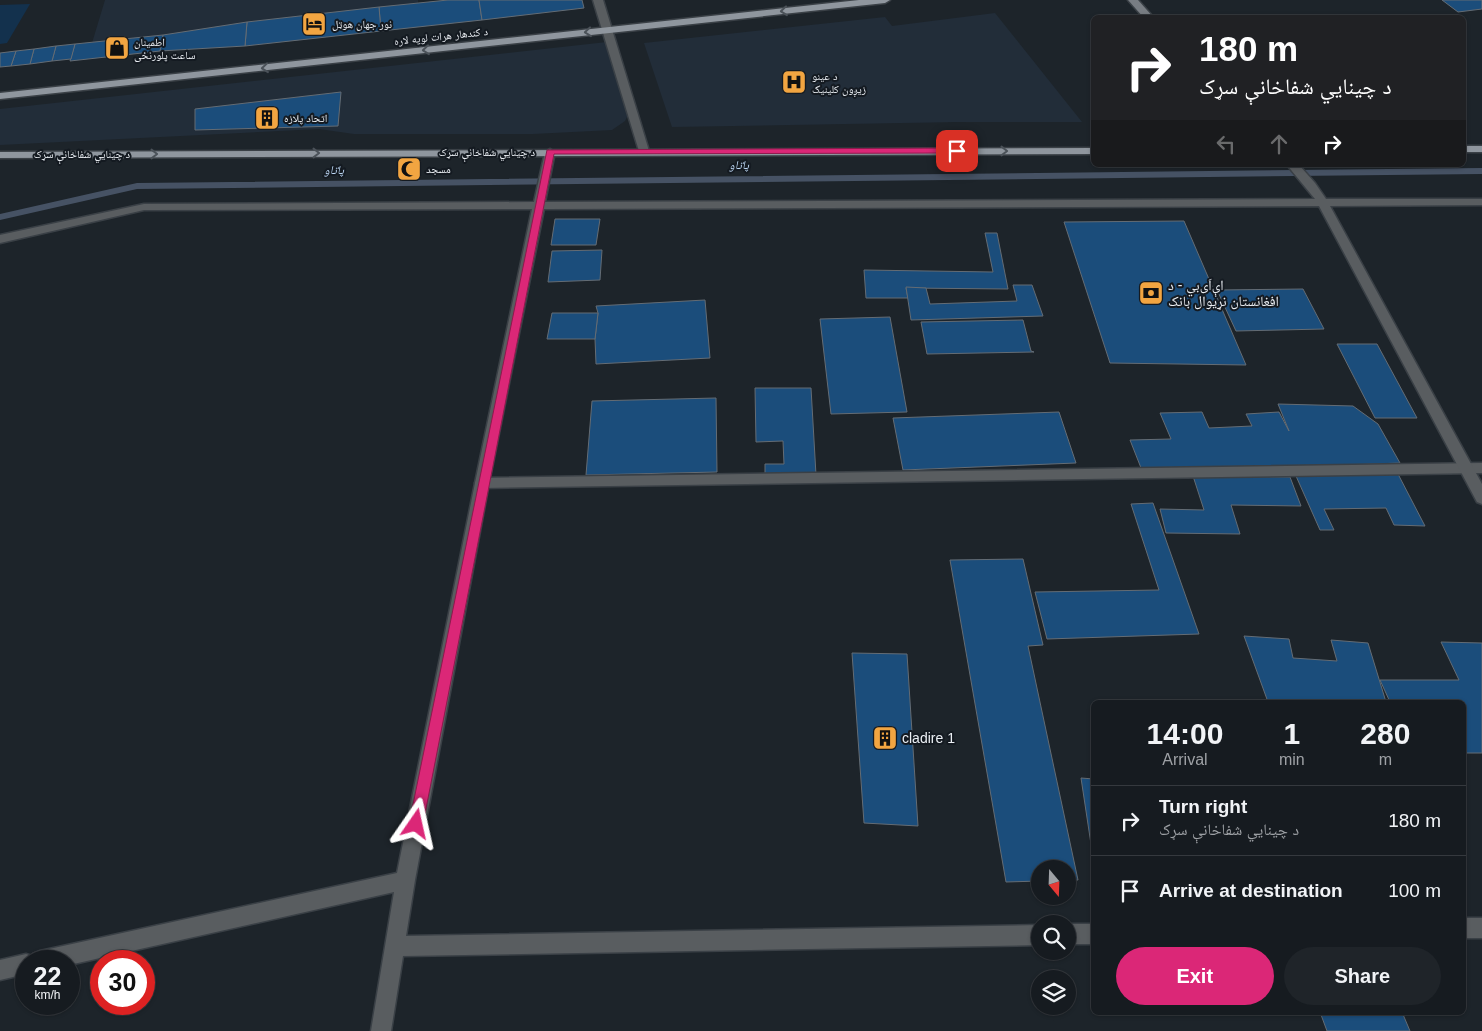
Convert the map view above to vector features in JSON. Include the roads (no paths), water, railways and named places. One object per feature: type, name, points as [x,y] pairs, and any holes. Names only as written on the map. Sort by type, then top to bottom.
[{"type":"main road","name":"د کندهار هرات لویه لاره","points":[[0,96],[608,30],[842,2],[885,0]]},
{"type":"main road","points":[[1133,0],[1147,15]]},
{"type":"main road","points":[[1466,149],[1482,149]]},
{"type":"main road","name":"د چينايي شفاخانې سړک","points":[[0,155],[644,151],[1091,151]]},
{"type":"street","points":[[598,0],[644,151]]},
{"type":"street","points":[[381,1031],[405,880],[482,483],[550,152]]},
{"type":"street","points":[[1295,167],[1311,185],[1323,203],[1464,468],[1482,498]]},
{"type":"street","points":[[0,239],[144,207],[541,200],[1482,202]]},
{"type":"street","points":[[482,483],[1482,468]]},
{"type":"street","points":[[80,952],[405,880]]},
{"type":"street","points":[[1466,928],[1482,928]]},
{"type":"street","points":[[1076,934],[1091,934]]},
{"type":"street","points":[[396,946],[1031,935]]},
{"type":"street","points":[[0,970],[15,967]]},
{"type":"waterway","name":"پاتاو","points":[[0,217],[137,186],[1482,171]]},
{"type":"place","name":"نور جهان هوټل","points":[[314,24]]},
{"type":"place","name":"اطمینان ساعت پلورنځی","points":[[117,48]]},
{"type":"place","name":"د عینو زیږون کلینیک","points":[[794,82]]},
{"type":"place","name":"اتحاد پلازه","points":[[267,118]]},
{"type":"place","name":"مسجد","points":[[409,169]]},
{"type":"place","name":"اې‌اَی‌بي - د افغانستان نړیوال بانک","points":[[1151,293]]},
{"type":"place","name":"cladire 1","points":[[885,738]]}]
